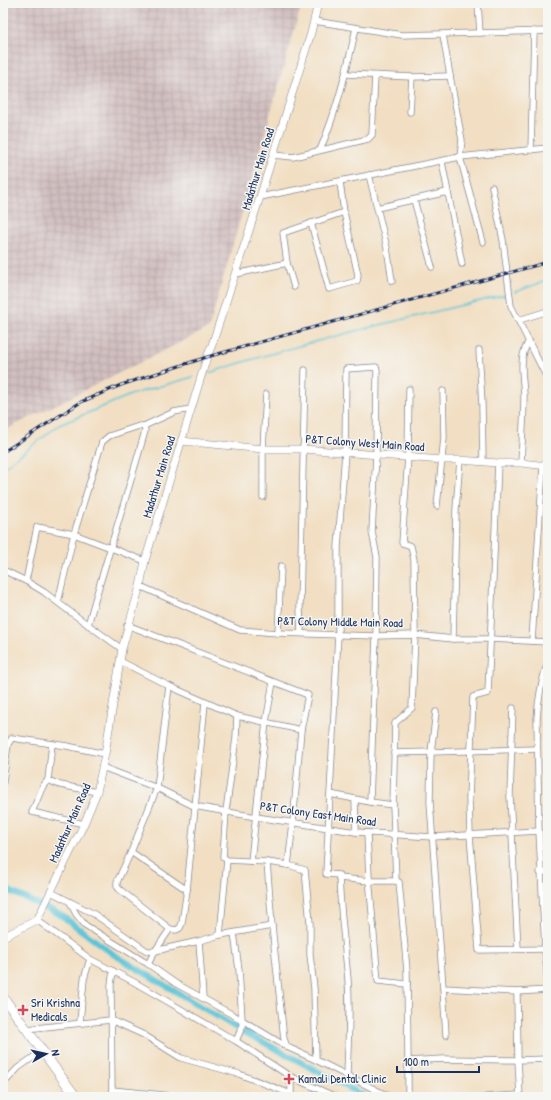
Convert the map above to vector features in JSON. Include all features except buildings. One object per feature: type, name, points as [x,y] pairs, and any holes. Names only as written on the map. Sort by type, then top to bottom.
[{"type":"main road","points":[[3,997],[76,1097]]},
{"type":"street","name":"Madathur Main Road","points":[[39,916],[98,792],[122,648],[140,586],[145,561],[207,358],[236,274],[260,197],[314,21],[318,3]]},
{"type":"street","points":[[478,3],[480,33]]},
{"type":"street","points":[[314,21],[402,35],[548,31]]},
{"type":"street","points":[[320,150],[346,74],[356,28]]},
{"type":"street","points":[[531,150],[534,31]]},
{"type":"street","points":[[443,35],[462,140],[460,157],[482,242]]},
{"type":"street","points":[[346,74],[412,77],[450,76]]},
{"type":"street","points":[[273,155],[294,157],[368,139],[372,135],[375,76]]},
{"type":"street","points":[[410,112],[412,77]]},
{"type":"street","points":[[260,197],[442,162],[460,157],[548,148]]},
{"type":"street","points":[[442,162],[462,264]]},
{"type":"street","points":[[369,175],[387,248],[392,281]]},
{"type":"street","points":[[311,223],[329,289],[357,281],[358,275],[344,212],[340,182]]},
{"type":"street","points":[[492,187],[503,240],[512,306],[548,378]]},
{"type":"street","points":[[378,208],[447,192]]},
{"type":"street","points":[[414,200],[432,267]]},
{"type":"street","points":[[294,287],[287,263],[283,233],[344,212]]},
{"type":"street","points":[[236,274],[287,263]]},
{"type":"street","points":[[519,320],[548,311]]},
{"type":"street","points":[[521,463],[524,395],[522,365],[524,350],[529,341]]},
{"type":"street","points":[[479,350],[483,462]]},
{"type":"street","points":[[347,1076],[347,970],[344,950],[339,875],[326,874],[338,634],[338,547],[345,453],[346,369],[376,367],[376,455],[372,532],[377,557],[376,636],[370,802]]},
{"type":"street","points":[[300,633],[305,370]]},
{"type":"street","points":[[408,1097],[407,971],[399,882],[396,881],[393,805],[395,723],[412,708],[415,635],[414,560],[411,546],[402,543],[408,457],[409,389]]},
{"type":"street","points":[[437,506],[444,438],[443,391]]},
{"type":"street","points":[[263,497],[263,449],[266,394]]},
{"type":"street","points":[[58,602],[74,534],[102,442],[109,436],[144,426],[174,412],[191,409]]},
{"type":"street","points":[[88,625],[126,492],[132,480],[145,431],[144,426]]},
{"type":"street","name":"P&T Colony West Main Road","points":[[181,441],[263,449],[303,449],[442,460],[521,463],[545,466]]},
{"type":"street","points":[[453,639],[456,509],[460,460]]},
{"type":"street","points":[[498,463],[488,693],[473,697],[469,799],[470,834],[479,950],[545,949]]},
{"type":"street","points":[[532,641],[545,466]]},
{"type":"street","points":[[26,581],[37,526],[74,534],[145,561]]},
{"type":"street","points":[[278,632],[281,566]]},
{"type":"street","points":[[3,570],[44,592],[122,648]]},
{"type":"street","name":"P&T Colony Middle Main Road","points":[[140,586],[240,630],[376,636],[415,635],[453,639],[548,642]]},
{"type":"street","points":[[128,625],[308,696],[301,730],[288,865]]},
{"type":"street","points":[[120,661],[169,686],[237,716],[301,730]]},
{"type":"street","points":[[548,662],[540,686],[537,702],[540,872],[548,987]]},
{"type":"street","points":[[251,861],[266,722],[273,682]]},
{"type":"street","points":[[169,686],[157,788],[117,882],[117,886],[119,890],[170,929],[176,930],[180,928],[182,924],[187,890],[204,702]]},
{"type":"street","points":[[514,708],[510,796],[518,950]]},
{"type":"street","points":[[436,712],[431,752],[430,802],[446,1035]]},
{"type":"street","points":[[237,716],[236,738],[226,811],[222,857],[227,860],[267,862],[288,865],[305,870],[310,923],[310,955],[314,988],[316,1060]]},
{"type":"street","points":[[3,782],[8,744],[12,738],[68,746],[105,754]]},
{"type":"street","points":[[52,744],[48,780],[43,786],[32,812],[84,824]]},
{"type":"street","points":[[394,753],[537,749]]},
{"type":"street","name":"P&T Colony East Main Road","points":[[102,767],[157,788],[194,806],[293,823],[356,832],[432,837],[470,834],[539,832]]},
{"type":"street","points":[[48,780],[60,785],[98,792]]},
{"type":"street","points":[[330,794],[355,800],[393,805]]},
{"type":"street","points":[[355,800],[356,832]]},
{"type":"street","points":[[366,833],[378,981],[407,984]]},
{"type":"street","points":[[131,852],[187,890]]},
{"type":"street","points":[[220,935],[227,860]]},
{"type":"street","points":[[267,862],[284,1040],[287,1047]]},
{"type":"street","points":[[540,872],[548,872]]},
{"type":"street","points":[[339,878],[369,881],[396,881]]},
{"type":"street","points":[[50,893],[94,914],[147,951],[155,951],[220,935],[272,926]]},
{"type":"street","points":[[70,902],[76,914],[86,925],[175,983],[287,1047],[316,1060],[381,1095],[390,1097]]},
{"type":"street","points":[[3,937],[39,916],[90,959],[236,1041],[291,1077],[336,1097]]},
{"type":"street","points":[[148,964],[170,929]]},
{"type":"street","points":[[234,933],[239,970],[242,1020],[242,1028],[236,1041]]},
{"type":"street","points":[[199,941],[203,998]]},
{"type":"street","points":[[80,1022],[84,979],[90,959]]},
{"type":"street","points":[[112,1097],[111,985],[113,971]]},
{"type":"street","points":[[443,988],[517,992],[548,990]]},
{"type":"street","points":[[486,1097],[520,1096],[517,992]]},
{"type":"street","points":[[26,1029],[80,1022],[111,1020],[144,1035],[181,1058],[239,1074],[291,1095],[291,1077]]},
{"type":"street","points":[[3,1084],[18,1068],[42,1051]]},
{"type":"street","points":[[408,1061],[443,1059],[548,1059]]},
{"type":"street","points":[[112,1090],[184,1097]]},
{"type":"shaded area","points":[[3,3],[302,3],[209,328],[3,431]]},
{"type":"waterway","points":[[515,292],[548,280]]},
{"type":"waterway","points":[[209,373],[245,361],[319,341],[505,295]]},
{"type":"waterway","points":[[3,468],[59,425],[133,394],[193,377]]},
{"type":"waterway","points":[[3,888],[61,915],[113,954],[233,1026],[366,1097]]},
{"type":"railway","points":[[3,452],[81,402],[121,385],[207,357],[548,262]]},
{"type":"place","name":"Sri Krishna Medicals","points":[[23,1010]]},
{"type":"place","name":"Kamali Dental Clinic","points":[[289,1079]]}]
